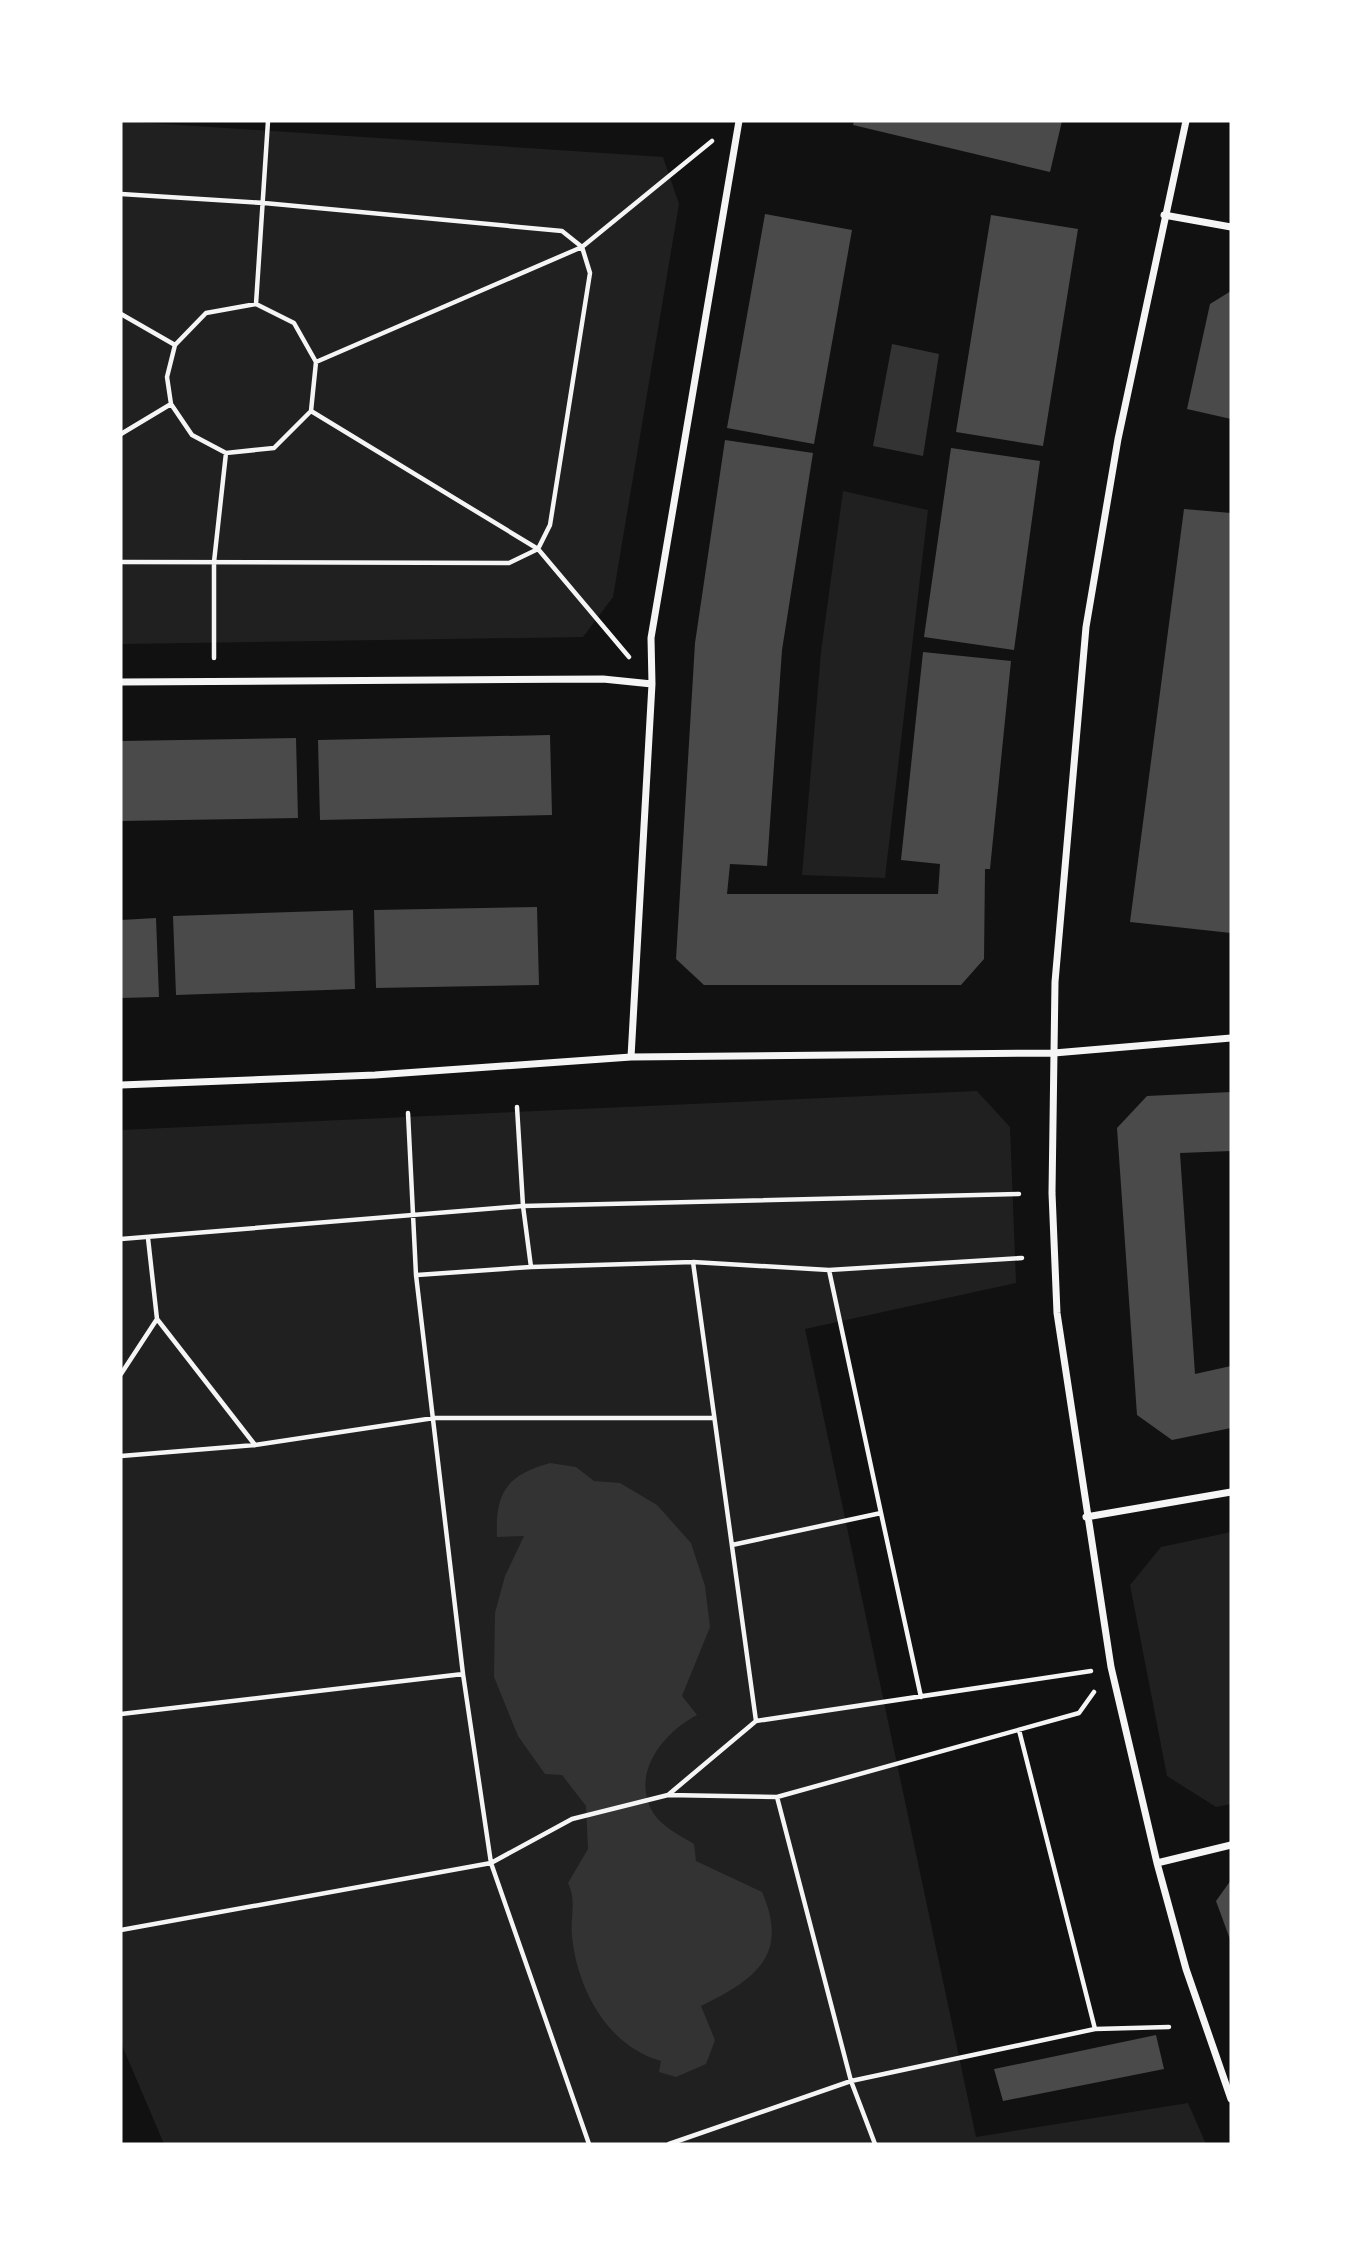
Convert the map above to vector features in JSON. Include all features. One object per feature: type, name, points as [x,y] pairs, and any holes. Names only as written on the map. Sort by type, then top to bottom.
[{"type":"street","points":[[631,1057],[652,684],[651,638],[738,121]]},
{"type":"street","points":[[1186,121],[1118,439],[1086,628],[1055,982],[1052,1193],[1057,1313],[1111,1667],[1157,1863],[1186,1969],[1231,2099]]},
{"type":"street","points":[[1164,215],[1231,227]]},
{"type":"street","points":[[121,682],[603,679],[652,684]]},
{"type":"street","points":[[121,1085],[375,1075],[631,1057],[1054,1053],[1231,1038]]},
{"type":"street","points":[[1086,1517],[1231,1492]]},
{"type":"street","points":[[1157,1863],[1231,1845]]},
{"type":"path","points":[[256,304],[268,121]]},
{"type":"path","points":[[316,362],[582,247],[716,138]]},
{"type":"path","points":[[121,194],[264,203],[562,231],[582,247],[590,272],[550,525],[538,549],[509,563],[121,562]]},
{"type":"path","points":[[256,304],[294,323],[316,362],[311,411],[274,448],[226,453],[192,435],[171,404],[167,377],[175,345],[206,313],[256,304]]},
{"type":"path","points":[[121,314],[175,345]]},
{"type":"path","points":[[121,435],[171,404]]},
{"type":"path","points":[[311,411],[538,549],[652,684]]},
{"type":"path","points":[[214,680],[215,562],[226,453]]},
{"type":"path","points":[[517,1107],[523,1206],[531,1267]]},
{"type":"path","points":[[408,1113],[416,1275],[463,1674],[491,1863],[589,2144]]},
{"type":"path","points":[[121,1239],[523,1206],[1019,1194]]},
{"type":"path","points":[[148,1238],[157,1320],[255,1445]]},
{"type":"path","points":[[416,1275],[531,1267],[693,1262],[829,1270],[1022,1258]]},
{"type":"path","points":[[693,1262],[756,1721]]},
{"type":"path","points":[[829,1270],[921,1696]]},
{"type":"path","points":[[121,1374],[157,1320]]},
{"type":"path","points":[[121,1456],[255,1445],[434,1418],[714,1418]]},
{"type":"path","points":[[732,1545],[881,1513]]},
{"type":"path","points":[[668,1795],[756,1721],[1111,1667]]},
{"type":"path","points":[[121,1930],[491,1863],[572,1819],[668,1795],[777,1797],[1079,1713],[1111,1667]]},
{"type":"path","points":[[121,1714],[463,1674]]},
{"type":"path","points":[[1019,1730],[1096,2029]]},
{"type":"path","points":[[777,1797],[851,2081],[875,2144]]},
{"type":"path","points":[[669,2144],[851,2081],[1096,2029],[1169,2027]]},
{"type":"shaded area","points":[[121,121],[663,157],[679,204],[613,597],[583,637],[121,644]]},
{"type":"shaded area","points":[[892,344],[939,354],[923,456],[873,446]]},
{"type":"shaded area","points":[[843,491],[928,510],[885,878],[802,875],[821,652]]},
{"type":"shaded area","points":[[977,1091],[1010,1127],[1016,1283],[805,1329],[976,2137],[1188,2103],[1206,2144],[164,2144],[121,2043],[121,1130]]},
{"type":"shaded area","points":[[550,1463],[576,1467],[594,1481],[620,1483],[657,1505],[691,1543],[705,1586],[710,1627],[682,1696],[697,1715],[674,1731],[655,1754],[646,1780],[646,1794],[651,1809],[659,1820],[694,1844],[696,1861],[762,1892],[770,1914],[772,1933],[769,1949],[762,1963],[751,1975],[701,2006],[715,2040],[706,2064],[676,2077],[659,2072],[661,2061],[642,2053],[610,2029],[588,1994],[575,1956],[572,1896],[568,1883],[588,1849],[586,1806],[562,1775],[545,1774],[518,1736],[494,1677],[495,1613],[505,1576],[524,1536],[497,1537],[498,1508],[507,1488],[514,1480],[523,1473]]},
{"type":"shaded area","points":[[1231,1532],[1231,1804],[1216,1807],[1167,1776],[1130,1585],[1161,1547]]},
{"type":"building","points":[[854,121],[1062,121],[1050,172],[853,125]]},
{"type":"building","points":[[765,214],[852,230],[814,444],[727,428]]},
{"type":"building","points":[[991,215],[1078,229],[1043,446],[956,432]]},
{"type":"building","points":[[1231,291],[1231,419],[1187,409],[1210,304]]},
{"type":"building","points":[[725,440],[813,453],[782,650],[767,866],[730,864],[727,894],[938,894],[940,864],[901,860],[923,652],[1011,661],[990,869],[985,869],[984,959],[961,985],[704,985],[676,959],[695,643]]},
{"type":"building","points":[[951,448],[1040,461],[1014,650],[924,637]]},
{"type":"building","points":[[1184,509],[1231,513],[1231,933],[1130,922]]},
{"type":"building","points":[[550,735],[552,815],[320,820],[318,740]]},
{"type":"building","points":[[296,738],[298,818],[121,821],[121,741]]},
{"type":"building","points":[[537,907],[539,985],[376,988],[374,910]]},
{"type":"building","points":[[353,910],[355,989],[176,995],[173,916]]},
{"type":"building","points":[[156,918],[159,997],[121,998],[121,920]]},
{"type":"building","points":[[1231,1092],[1231,1151],[1180,1153],[1195,1374],[1231,1366],[1231,1428],[1172,1440],[1137,1415],[1117,1128],[1147,1096]]},
{"type":"building","points":[[1231,1880],[1231,1942],[1216,1901]]},
{"type":"building","points":[[1156,2035],[1164,2069],[1003,2101],[994,2069]]}]
